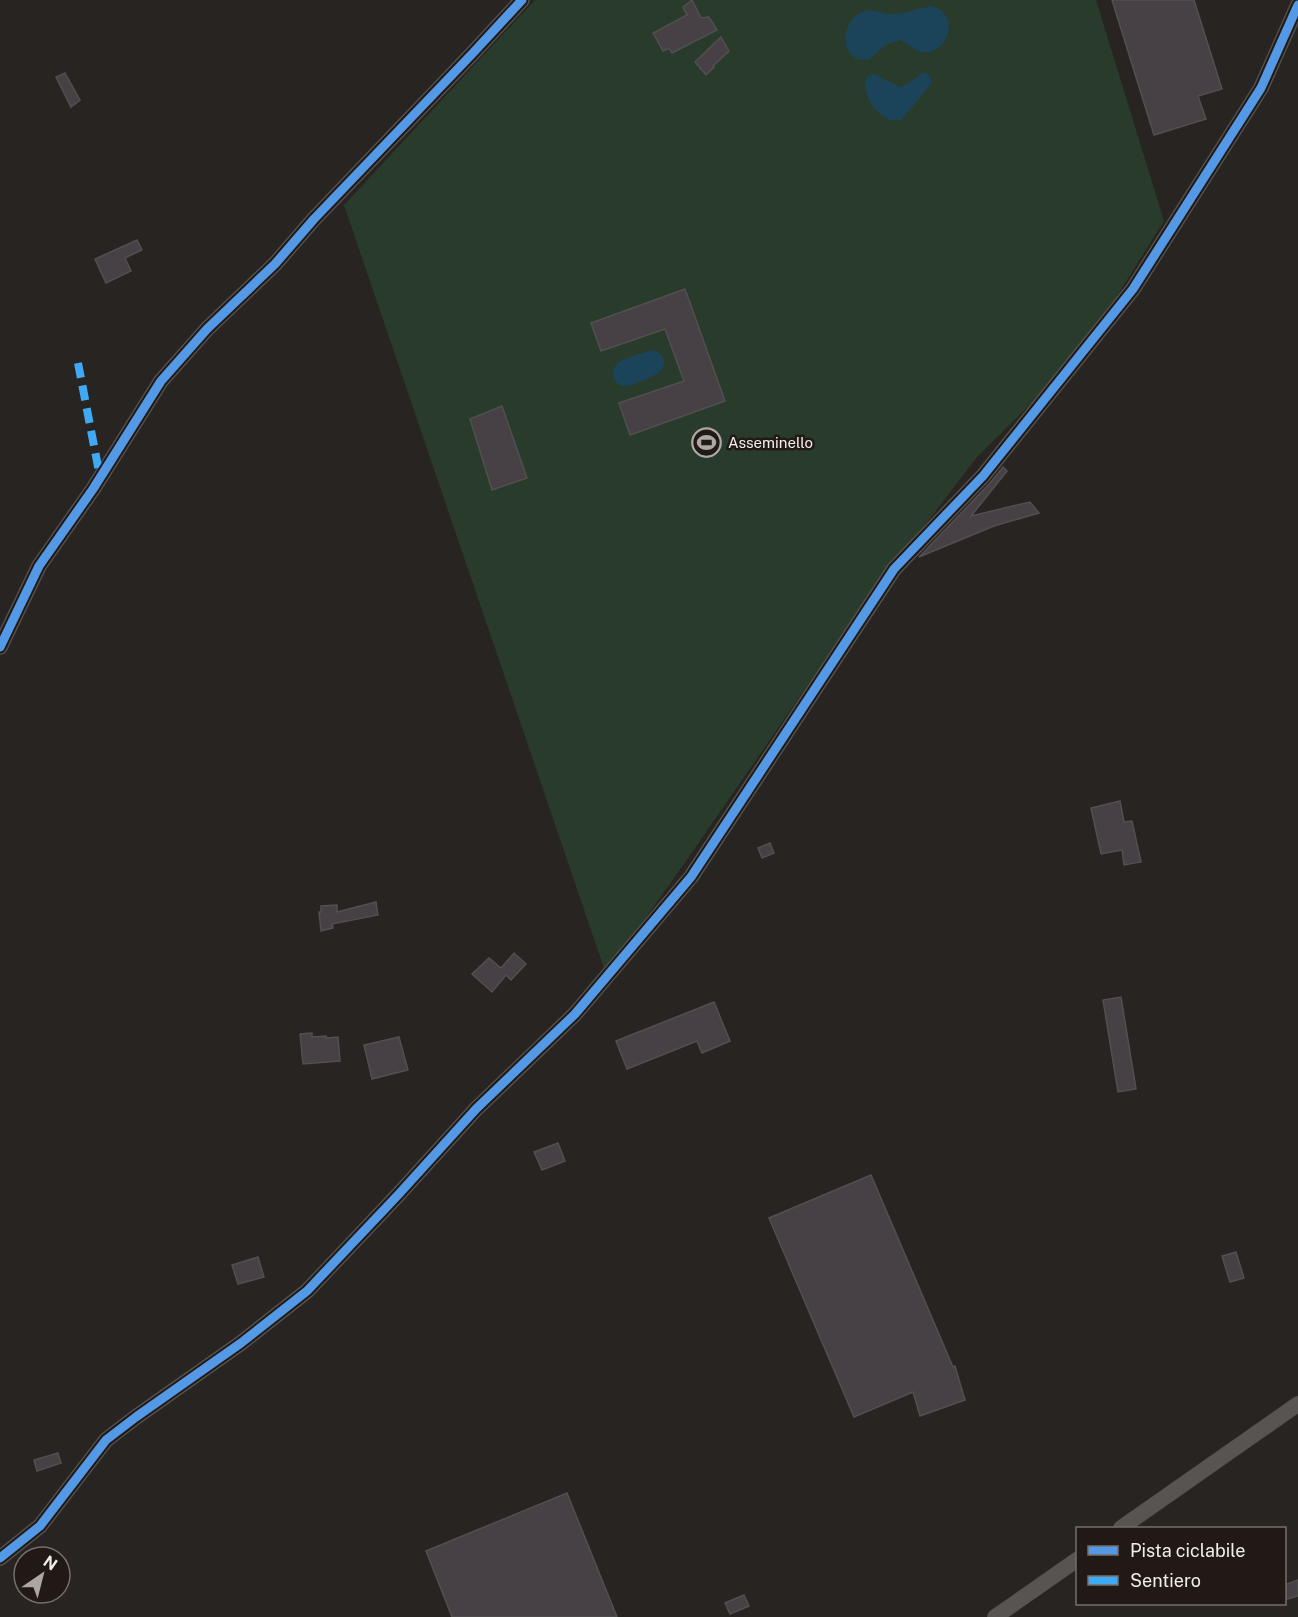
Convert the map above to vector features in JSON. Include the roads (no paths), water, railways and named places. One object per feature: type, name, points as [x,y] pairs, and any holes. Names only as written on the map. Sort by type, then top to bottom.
[{"type":"street","points":[[0,647],[39,566],[93,489],[161,381],[207,329],[275,264],[314,219],[522,0]]},
{"type":"street","points":[[0,1558],[40,1526],[106,1440],[241,1343],[307,1291],[476,1109],[575,1014],[691,878],[894,569],[983,476],[1133,289],[1261,88],[1298,5]]},
{"type":"street","points":[[1122,1527],[1298,1404]]},
{"type":"street","points":[[995,1617],[1076,1560]]},
{"type":"water","points":[[931,6],[941,11],[947,18],[949,27],[943,43],[937,49],[921,52],[900,40],[885,45],[869,60],[856,59],[848,50],[847,31],[852,20],[860,13],[875,11],[900,14]]},
{"type":"water","points":[[923,73],[927,73],[931,84],[901,120],[891,120],[885,117],[870,102],[865,83],[867,77],[874,74],[900,87]]},
{"type":"water","points":[[653,350],[663,358],[663,368],[659,372],[629,386],[623,386],[615,381],[613,372],[618,363]]},
{"type":"place","name":"Asseminello","points":[[707,443]]}]
